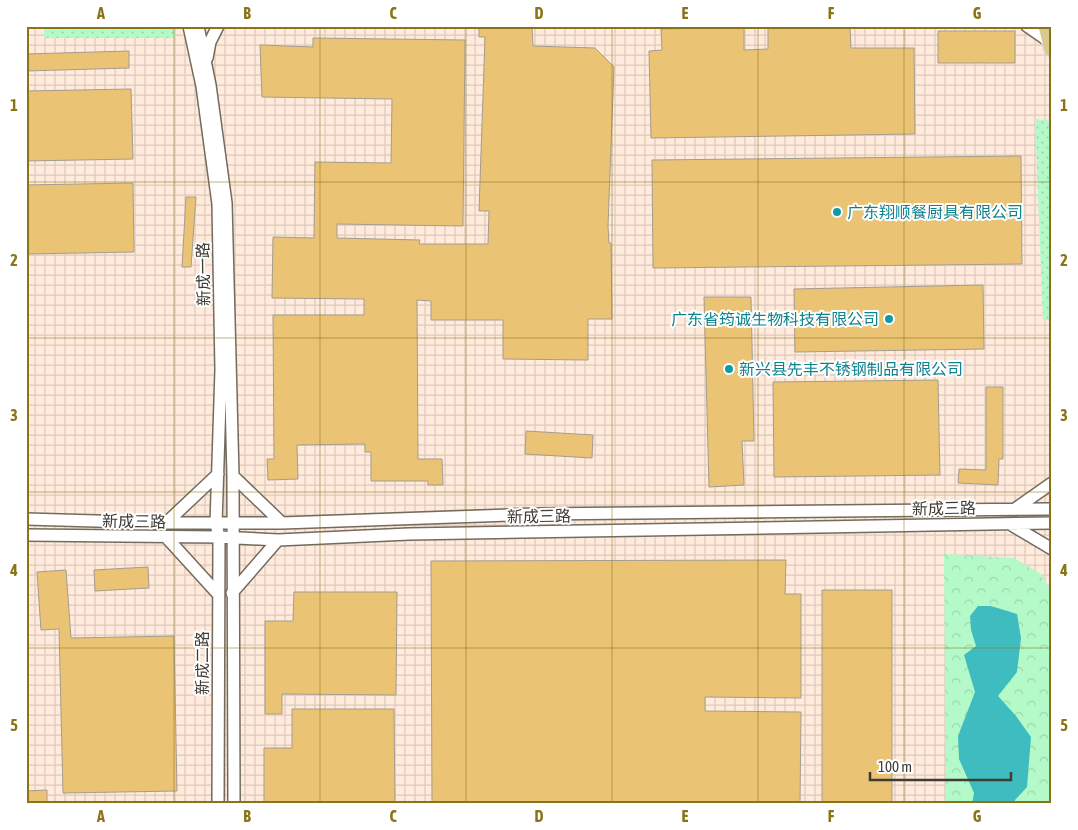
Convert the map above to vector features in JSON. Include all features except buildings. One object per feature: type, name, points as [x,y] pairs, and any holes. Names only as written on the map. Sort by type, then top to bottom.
[{"type":"main road","points":[[1046,26],[1051,45]]},
{"type":"street","name":"新成一路","points":[[189,26],[202,86],[218,204],[221,370],[216,524]]},
{"type":"street","name":"新成一路","points":[[198,26],[206,64],[226,203],[232,476],[231,524]]},
{"type":"street","points":[[206,64],[210,42],[218,26]]},
{"type":"street","points":[[1027,26],[1051,45]]},
{"type":"street","points":[[166,523],[218,474]]},
{"type":"street","points":[[232,476],[282,524]]},
{"type":"street","points":[[1013,510],[1052,483]]},
{"type":"street","name":"新成三路","points":[[26,519],[282,524],[535,514],[1052,509]]},
{"type":"street","points":[[1009,523],[1052,549]]},
{"type":"street","name":"新成三路","points":[[26,535],[167,538],[219,537],[278,540],[409,534],[1052,523]]},
{"type":"street","name":"新成二路","points":[[216,524],[219,537],[218,804]]},
{"type":"street","name":"新成二路","points":[[231,524],[233,539],[234,804]]},
{"type":"street","points":[[167,538],[218,594]]},
{"type":"street","points":[[232,593],[278,540]]},
{"type":"shaded area","points":[[26,26],[1052,26],[1052,804],[26,804]]},
{"type":"green space","points":[[44,26],[173,26],[176,38],[44,38]]},
{"type":"green space","points":[[1035,119],[1052,121],[1052,320],[1043,320]]},
{"type":"green space","points":[[944,554],[1014,558],[1041,574],[1052,592],[1052,804],[946,804]]},
{"type":"water","points":[[978,606],[991,606],[1017,614],[1021,638],[1017,672],[998,696],[1031,737],[1027,787],[1015,800],[1015,804],[972,804],[974,793],[959,759],[958,736],[975,692],[964,655],[976,646],[971,630],[970,616]]},
{"type":"place","name":"广东翔顺餐厨具有限公司","points":[[837,212]]},
{"type":"place","name":"广东省筠诚生物科技有限公司","points":[[889,319]]},
{"type":"place","name":"新兴县先丰不锈钢制品有限公司","points":[[729,369]]}]
